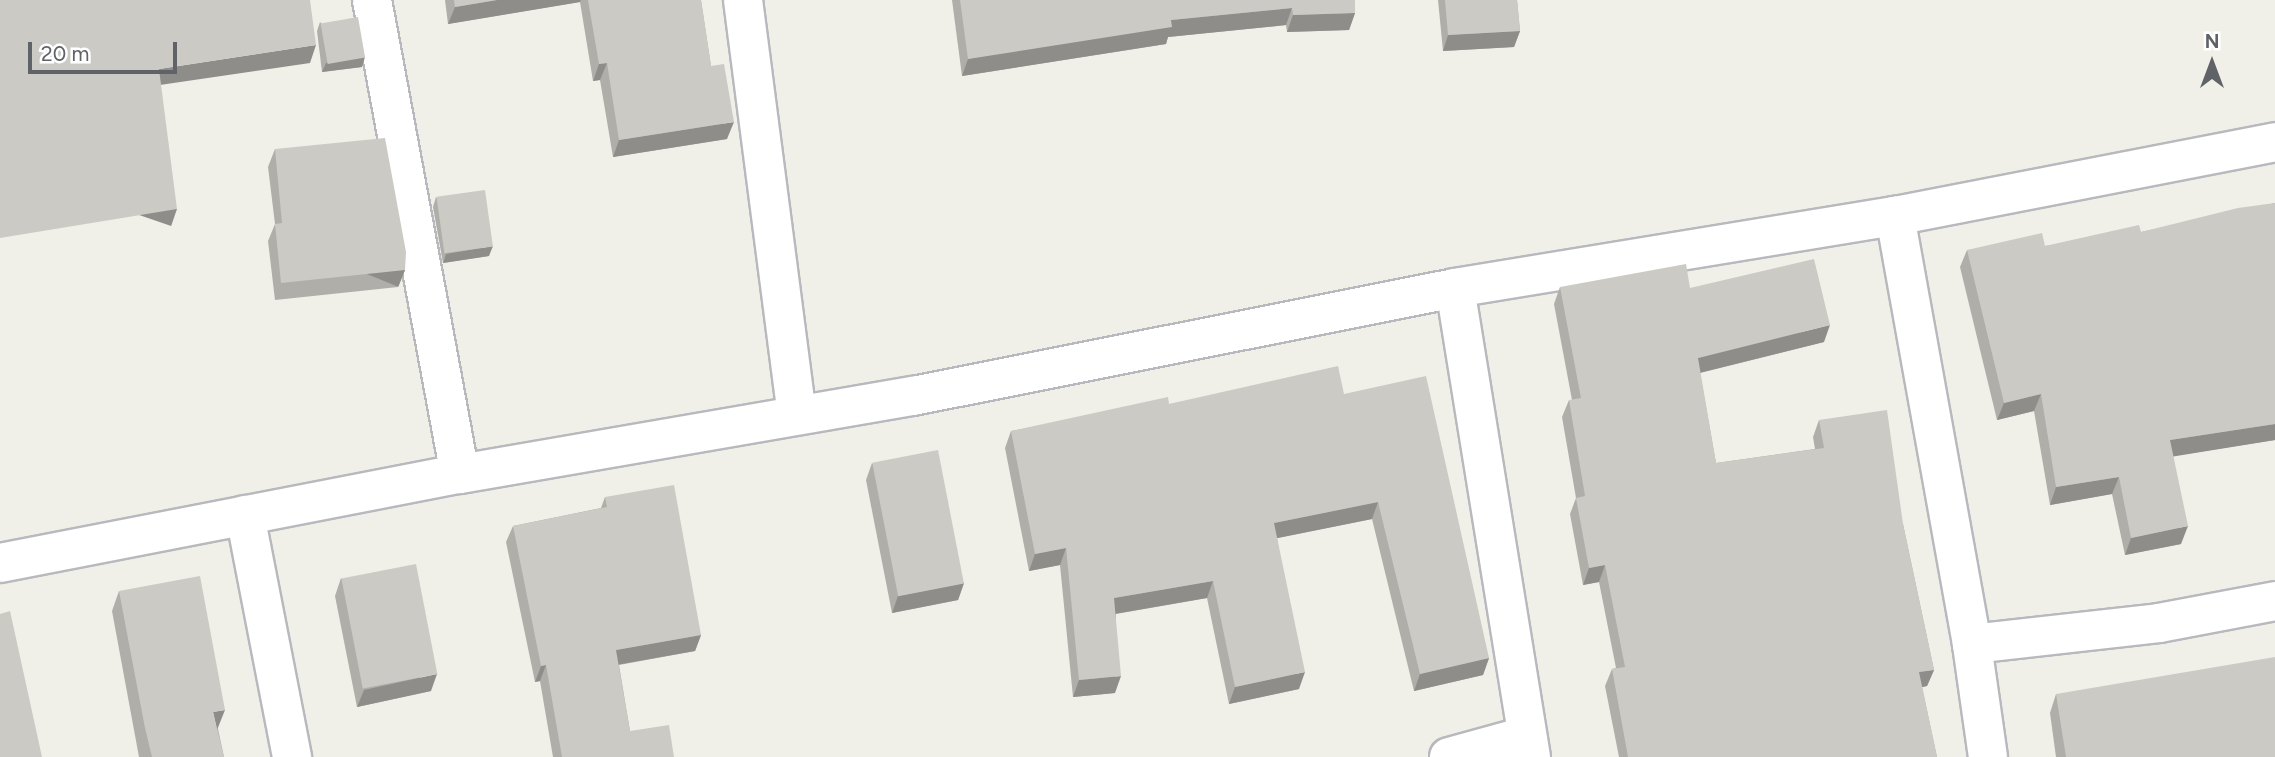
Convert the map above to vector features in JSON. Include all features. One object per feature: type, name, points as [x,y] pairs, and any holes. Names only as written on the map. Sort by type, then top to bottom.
[{"type":"street","points":[[372,0],[460,474]]},
{"type":"street","points":[[743,0],[797,415]]},
{"type":"street","points":[[0,564],[245,514],[797,415],[1455,288],[1895,216],[2275,142]]},
{"type":"street","points":[[1895,216],[1972,644],[1988,757]]},
{"type":"street","points":[[1449,757],[1528,746],[1455,288]]},
{"type":"street","points":[[245,514],[292,757]]},
{"type":"street","points":[[1972,644],[2159,623],[2275,601]]},
{"type":"building","points":[[0,0],[310,0],[316,45],[159,69],[177,209],[0,238]]},
{"type":"building","points":[[454,0],[497,0],[455,7]]},
{"type":"building","points":[[588,0],[701,0],[711,66],[724,64],[734,122],[619,140],[607,63],[599,64]]},
{"type":"building","points":[[960,0],[1355,0],[1355,13],[1293,15],[1292,8],[1171,20],[1172,27],[968,59]]},
{"type":"building","points":[[1445,0],[1517,0],[1520,31],[1448,35]]},
{"type":"building","points":[[358,17],[365,57],[328,64],[321,24]]},
{"type":"building","points":[[385,138],[406,252],[405,270],[281,283],[275,224],[282,223],[275,149]]},
{"type":"building","points":[[485,190],[493,246],[444,253],[436,197]]},
{"type":"building","points":[[2275,203],[2275,424],[2170,440],[2188,526],[2131,538],[2119,477],[2056,487],[2041,394],[2004,403],[1967,250],[2042,233],[2045,246],[2139,225],[2141,232],[2238,208]]},
{"type":"building","points":[[1814,259],[1830,325],[1698,358],[1716,463],[1824,448],[1819,420],[1887,410],[1903,524],[1934,670],[1919,672],[1937,757],[1628,757],[1612,669],[1625,667],[1605,565],[1589,568],[1576,498],[1585,496],[1569,400],[1581,398],[1560,287],[1686,264],[1690,288]]},
{"type":"building","points":[[1338,366],[1344,394],[1426,376],[1489,658],[1420,674],[1378,502],[1274,523],[1305,672],[1235,687],[1213,581],[1114,598],[1121,676],[1079,680],[1066,548],[1035,554],[1011,431],[1168,397],[1169,404]]},
{"type":"building","points":[[938,450],[964,584],[898,596],[872,463]]},
{"type":"building","points":[[674,485],[701,635],[616,650],[630,731],[669,725],[674,757],[562,757],[546,665],[541,666],[513,526],[607,507],[605,497]]},
{"type":"building","points":[[416,564],[437,674],[363,688],[341,579]]},
{"type":"building","points":[[200,576],[225,710],[213,712],[224,757],[152,757],[119,591]]},
{"type":"building","points":[[10,611],[42,757],[0,757],[0,614]]},
{"type":"building","points":[[2275,657],[2275,757],[2066,757],[2056,694]]}]
